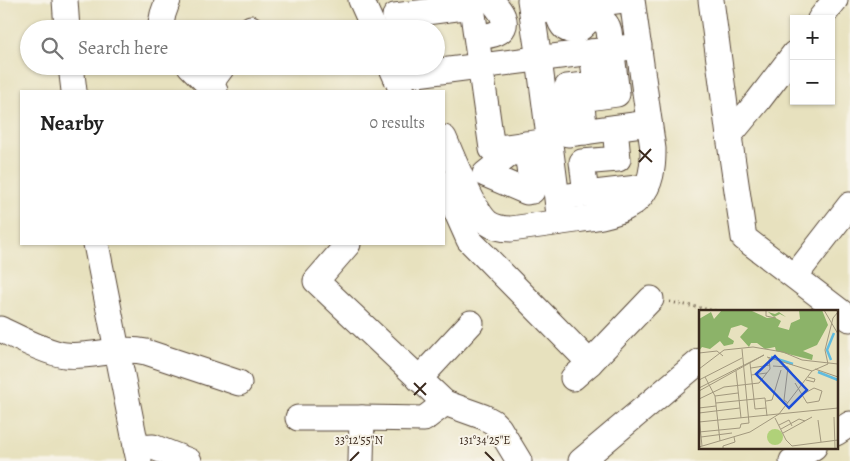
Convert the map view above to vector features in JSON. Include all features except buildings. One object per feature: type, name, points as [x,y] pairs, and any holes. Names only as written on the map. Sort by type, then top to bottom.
[{"type":"street","points":[[65,0],[67,20]]},
{"type":"street","points":[[162,20],[168,0]]},
{"type":"street","points":[[361,0],[370,20]]},
{"type":"street","points":[[445,140],[473,199],[488,222],[499,228],[511,229],[605,216],[625,208],[637,200],[650,179],[653,149],[632,0]]},
{"type":"street","points":[[711,0],[744,238],[850,319]]},
{"type":"street","points":[[823,15],[834,0]]},
{"type":"street","points":[[550,139],[530,6],[557,9],[612,1]]},
{"type":"street","points":[[396,15],[479,2],[477,37],[492,149],[649,123]]},
{"type":"street","points":[[557,9],[562,26],[571,30],[578,29],[593,19],[604,21],[608,26],[596,84],[567,87],[550,139],[543,192],[560,222]]},
{"type":"street","points":[[445,74],[481,66],[639,46]]},
{"type":"street","points":[[729,136],[790,59]]},
{"type":"street","points":[[72,75],[74,90]]},
{"type":"street","points":[[414,81],[441,75]]},
{"type":"street","points":[[586,194],[582,162],[618,158],[615,128]]},
{"type":"street","points":[[543,192],[485,174],[550,139]]},
{"type":"street","points":[[445,186],[469,240],[581,371],[651,298]]},
{"type":"street","points":[[473,199],[543,192],[586,194],[646,187]]},
{"type":"street","points":[[795,276],[850,204]]},
{"type":"street","points":[[96,245],[137,455],[153,447],[189,461]]},
{"type":"street","points":[[347,245],[316,281],[445,403],[493,422],[500,428],[519,461]]},
{"type":"street","points":[[419,379],[470,323]]},
{"type":"street","points":[[0,329],[51,352],[63,355],[76,356],[135,349],[240,383]]},
{"type":"street","points":[[582,461],[699,362]]},
{"type":"street","points":[[298,418],[424,419],[445,403]]},
{"type":"street","points":[[361,461],[362,418]]},
{"type":"street","points":[[838,432],[850,424]]},
{"type":"street","points":[[792,461],[812,448]]},
{"type":"path","points":[[651,298],[711,310]]}]
